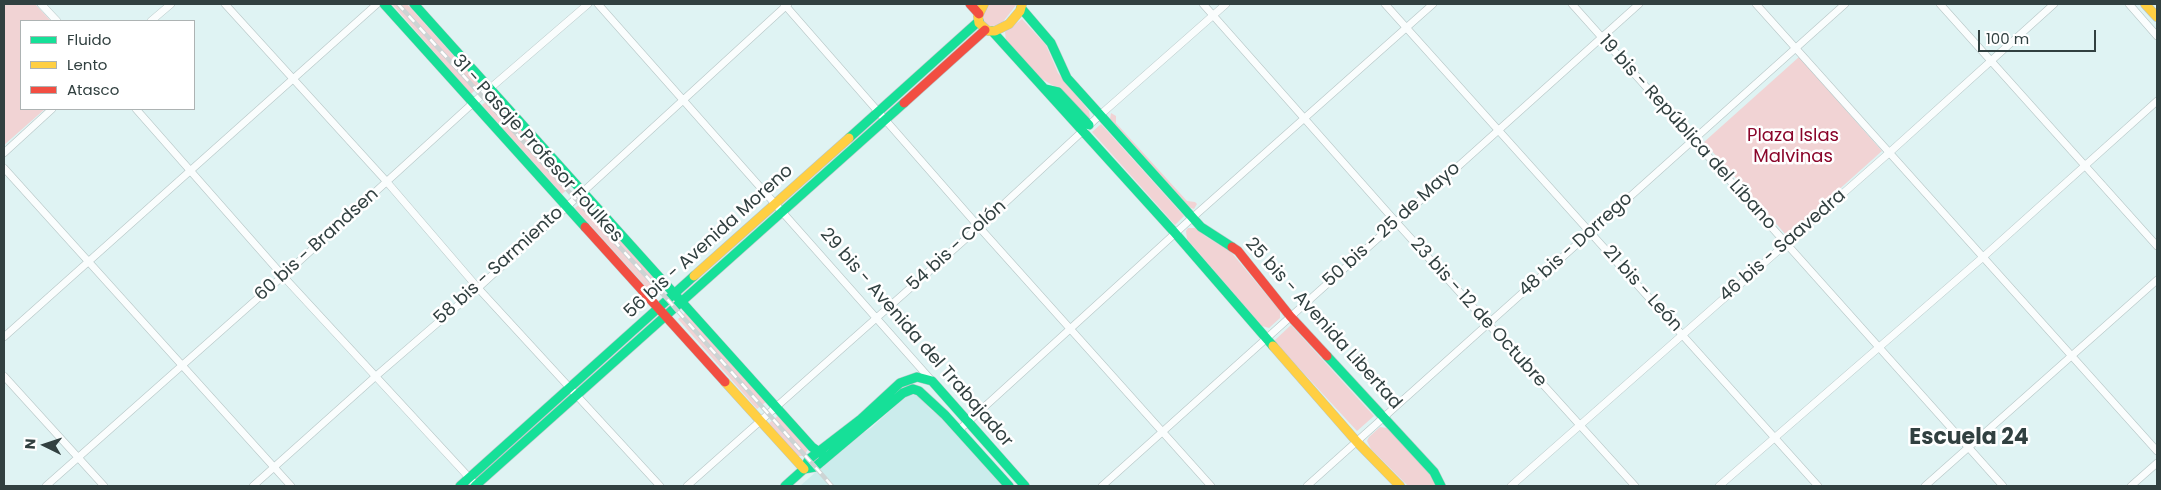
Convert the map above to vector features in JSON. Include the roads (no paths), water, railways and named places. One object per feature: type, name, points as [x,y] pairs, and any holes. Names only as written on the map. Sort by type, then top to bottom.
[{"type":"main road","name":"31 - Pasaje Profesor Foulkes","points":[[384,4],[565,207],[804,469]]},
{"type":"main road","name":"31 - Pasaje Profesor Foulkes","points":[[414,4],[812,448],[818,450],[826,458]]},
{"type":"main road","points":[[970,4],[989,30],[1045,89],[1087,128],[1265,339],[1357,442],[1400,486]]},
{"type":"main road","points":[[979,18],[984,4]]},
{"type":"main road","points":[[2145,4],[2157,17]]},
{"type":"main road","name":"56 bis - Avenida Moreno","points":[[476,486],[577,394],[989,30],[1009,24],[1022,6]]},
{"type":"main road","name":"25 bis - Avenida Libertad","points":[[1022,6],[1051,43],[1067,78],[1192,218],[1212,236],[1226,242],[1238,251],[1290,316],[1434,472],[1441,486]]},
{"type":"main road","name":"56 bis - Avenida Moreno","points":[[460,486],[879,112],[979,18]]},
{"type":"main road","points":[[785,486],[804,469],[808,459],[818,450],[861,418],[900,383],[917,377],[934,383],[924,396]]},
{"type":"main road","name":"29 bis - Avenida del Trabajador","points":[[934,383],[1024,486]]},
{"type":"main road","name":"29 bis - Avenida del Trabajador","points":[[826,458],[903,392],[913,389],[919,391],[959,430],[1009,486]]},
{"type":"main road","points":[[982,456],[990,448]]},
{"type":"main road","points":[[804,469],[815,467],[826,458]]},
{"type":"street","points":[[41,4],[56,20]]},
{"type":"street","points":[[151,20],[171,4]]},
{"type":"street","points":[[225,4],[387,182],[478,288],[660,486]]},
{"type":"street","points":[[4,337],[377,4]]},
{"type":"street","name":"60 bis - Brandsen","points":[[46,486],[283,276],[473,103],[588,4]]},
{"type":"street","name":"29 bis - Avenida del Trabajador","points":[[598,4],[934,383]]},
{"type":"street","name":"23 bis - 12 de Octubre","points":[[1203,4],[1396,222],[1635,486]]},
{"type":"street","name":"54 bis - Colón","points":[[687,486],[979,227],[1100,115],[1226,4]]},
{"type":"street","name":"21 bis - León","points":[[1385,4],[1497,131],[1683,334],[1818,486]]},
{"type":"street","points":[[959,430],[1175,233],[1433,4]]},
{"type":"street","name":"19 bis - República del Líbano","points":[[1572,4],[2003,486]]},
{"type":"street","name":"50 bis - 25 de Mayo","points":[[1102,486],[1639,4]]},
{"type":"street","points":[[1756,4],[2157,451]]},
{"type":"street","name":"48 bis - Dorrego","points":[[1307,486],[1845,4]]},
{"type":"street","points":[[1940,4],[2157,246]]},
{"type":"street","name":"46 bis - Saavedra","points":[[1511,486],[1890,152],[2054,4]]},
{"type":"street","points":[[2129,4],[2157,36]]},
{"type":"street","points":[[786,5],[979,227],[1071,327],[1212,486]]},
{"type":"street","name":"58 bis - Sarmiento","points":[[253,486],[478,288],[581,191],[786,5]]},
{"type":"street","points":[[1719,486],[1982,258],[2157,101]]},
{"type":"street","points":[[4,153],[51,110]]},
{"type":"street","points":[[137,110],[192,170],[283,276],[476,486]]},
{"type":"street","points":[[4,168],[291,486]]},
{"type":"street","points":[[1925,486],[2157,280]]},
{"type":"street","points":[[4,376],[104,486]]},
{"type":"street","points":[[2132,486],[2157,463]]},
{"type":"railway","points":[[398,4],[668,300],[832,486]]},
{"type":"district","name":"Escuela 24","points":[[1969,438]]},
{"type":"park label","name":"Plaza Islas Malvinas","points":[[1793,146]]}]
